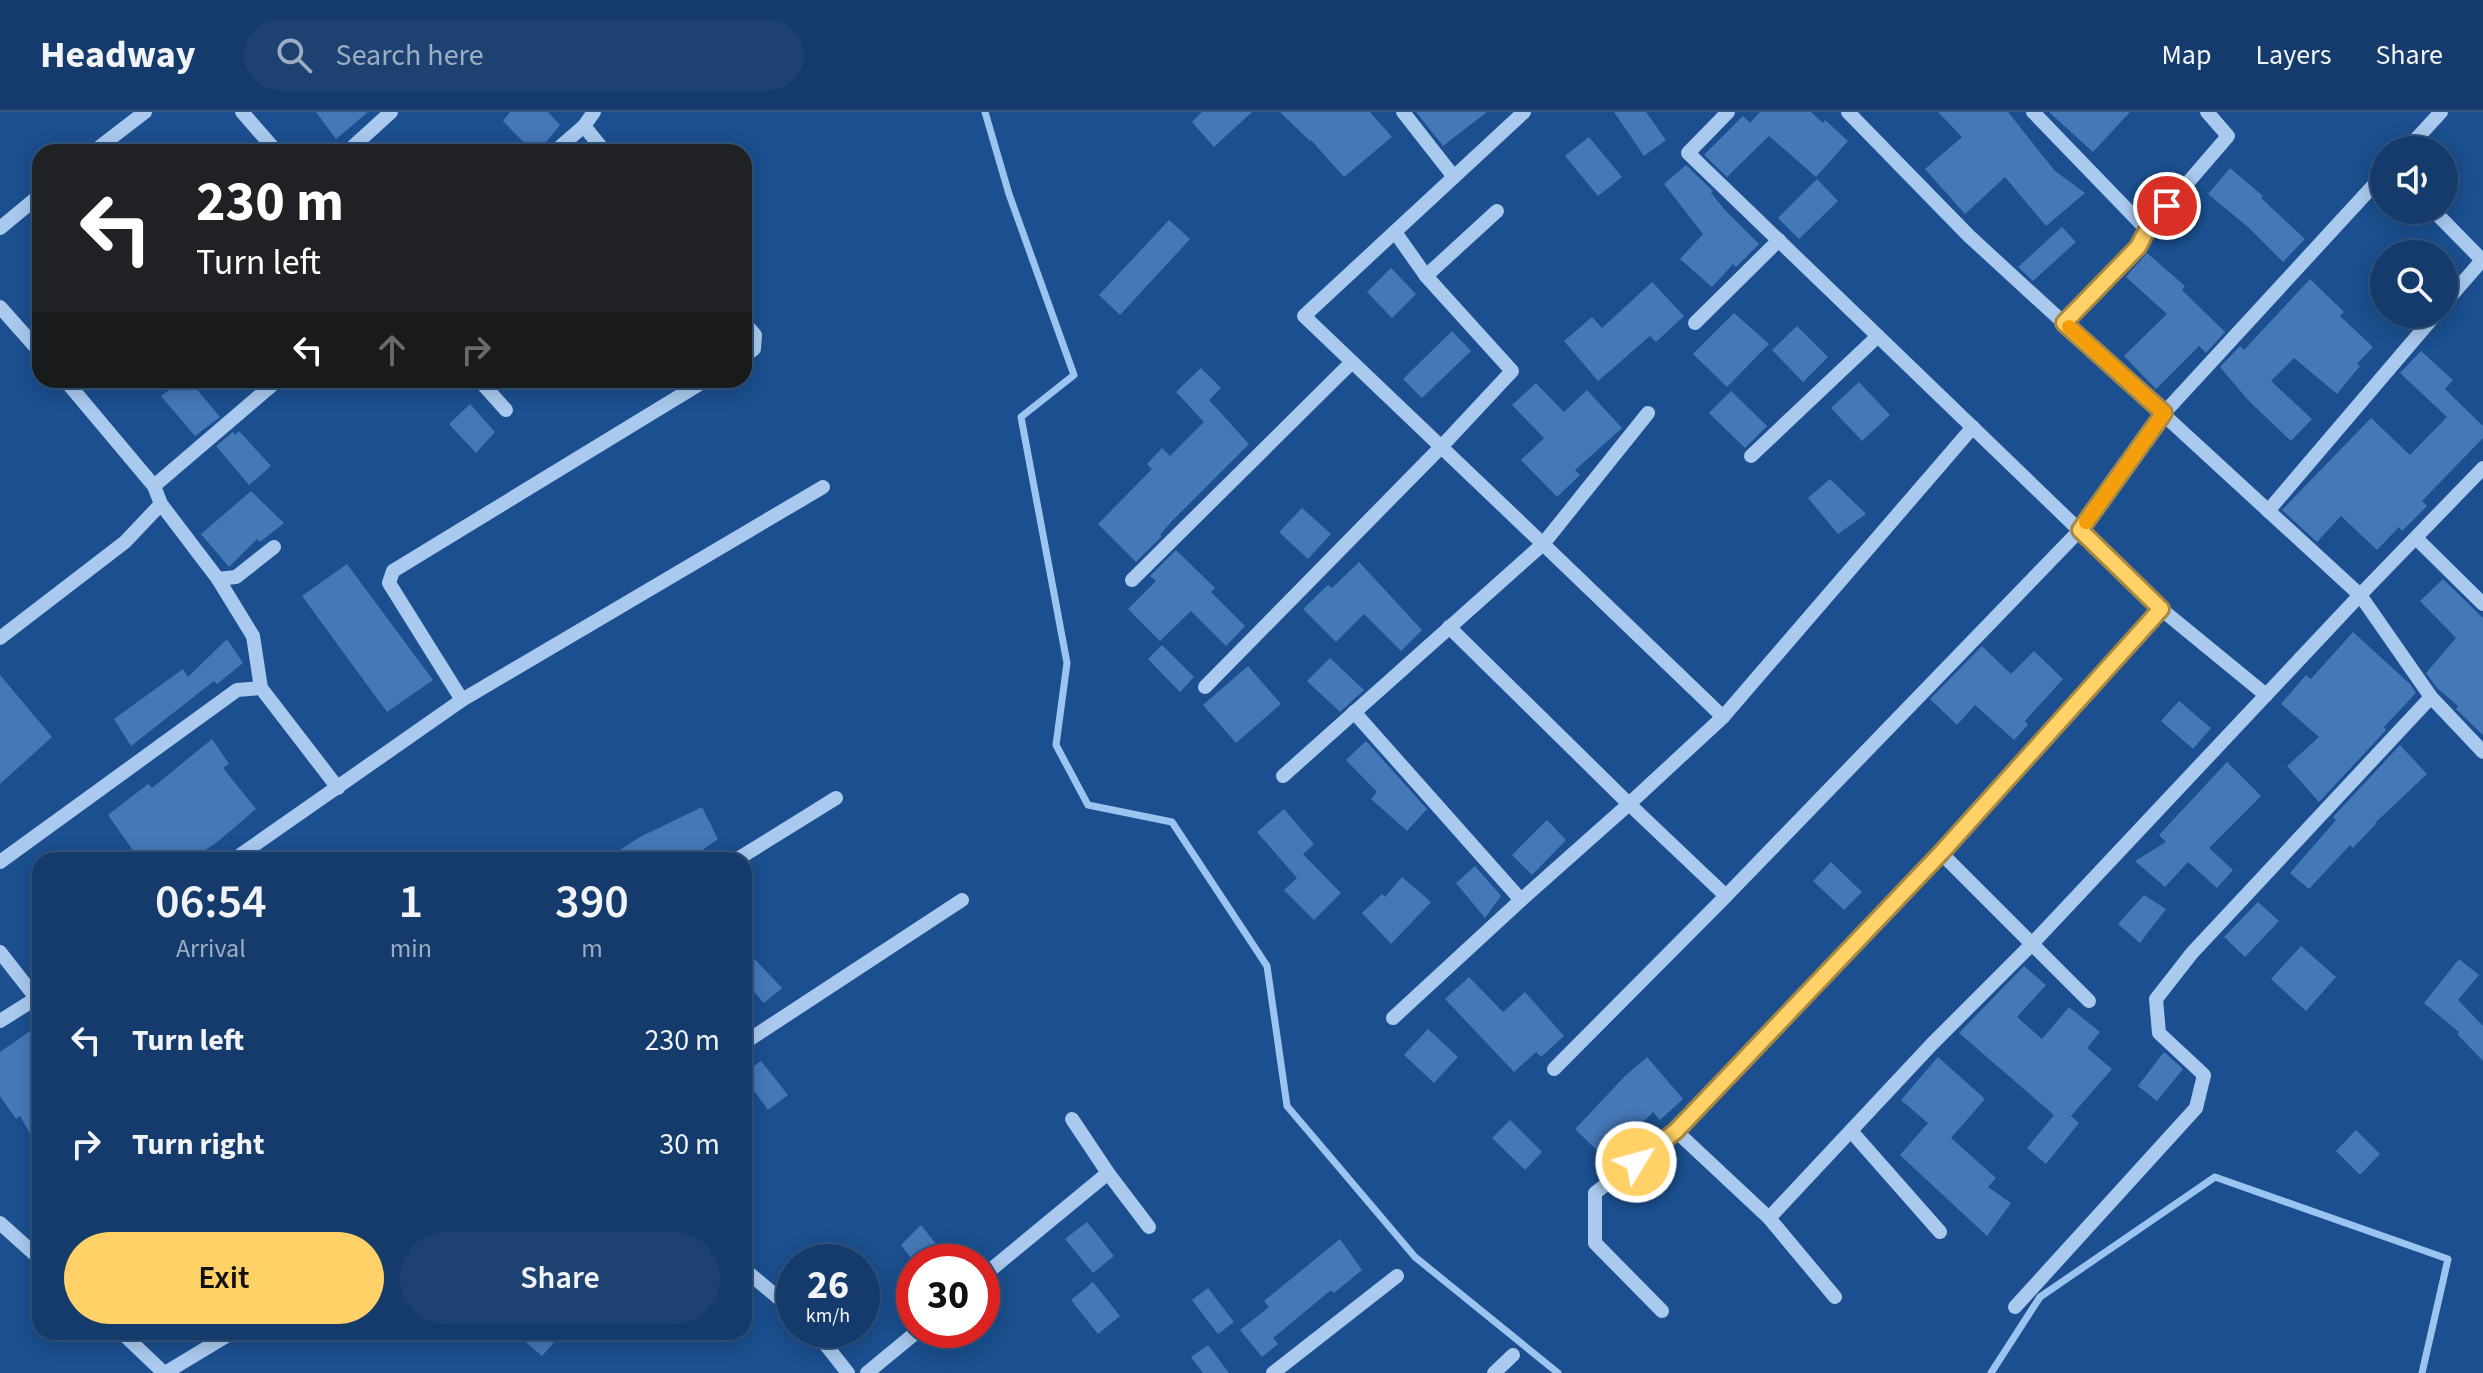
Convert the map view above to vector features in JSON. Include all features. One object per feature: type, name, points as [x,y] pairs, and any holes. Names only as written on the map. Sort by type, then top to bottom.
[{"type":"street","points":[[103,144],[145,112]]},
{"type":"street","points":[[242,112],[270,144]]},
{"type":"street","points":[[356,144],[391,112]]},
{"type":"street","points":[[563,144],[584,126],[594,112]]},
{"type":"street","points":[[1403,112],[1454,177]]},
{"type":"street","points":[[1524,112],[1304,316],[1723,717]]},
{"type":"street","points":[[1728,112],[1688,153],[2161,609],[2266,695]]},
{"type":"street","points":[[1848,112],[1969,236],[2360,595],[2431,697],[2483,752]]},
{"type":"street","points":[[2033,112],[2147,230]]},
{"type":"street","points":[[2064,323],[2138,247],[2147,230],[2228,136],[2207,112]]},
{"type":"street","points":[[2419,136],[2441,112]]},
{"type":"street","points":[[584,126],[599,144]]},
{"type":"street","points":[[1554,1069],[2080,530],[2164,413],[2370,189]]},
{"type":"street","points":[[0,228],[32,202]]},
{"type":"street","points":[[1426,276],[1497,211]]},
{"type":"street","points":[[2447,224],[2483,259],[2458,288]]},
{"type":"street","points":[[1205,687],[1512,371],[1426,276],[1395,232]]},
{"type":"street","points":[[1695,323],[1779,240]]},
{"type":"street","points":[[0,307],[32,343]]},
{"type":"street","points":[[2268,511],[2424,328]]},
{"type":"street","points":[[752,331],[755,335],[752,350]]},
{"type":"street","points":[[1751,456],[1878,336]]},
{"type":"street","points":[[1132,580],[1352,362]]},
{"type":"street","points":[[72,388],[154,486],[161,504],[218,579],[253,636],[261,688],[338,788]]},
{"type":"street","points":[[154,486],[269,388]]},
{"type":"street","points":[[486,388],[506,410]]},
{"type":"street","points":[[462,700],[389,583],[393,571],[693,388]]},
{"type":"street","points":[[1283,776],[1543,544],[1648,413]]},
{"type":"street","points":[[1393,1018],[1723,717],[1973,427]]},
{"type":"street","points":[[1769,1218],[2483,468]]},
{"type":"street","points":[[245,852],[462,700],[823,487]]},
{"type":"street","points":[[0,638],[125,542],[161,504]]},
{"type":"street","points":[[2417,539],[2483,604]]},
{"type":"street","points":[[218,579],[236,577],[274,547]]},
{"type":"street","points":[[1662,1311],[1595,1243],[1595,1193],[1676,1131],[1941,853],[2161,609]]},
{"type":"street","points":[[1449,627],[1726,896]]},
{"type":"street","points":[[0,862],[237,690],[261,688]]},
{"type":"street","points":[[2015,1307],[2196,1108],[2204,1075],[2159,1033],[2156,999],[2192,953],[2431,697]]},
{"type":"street","points":[[1354,712],[1521,900]]},
{"type":"street","points":[[749,852],[836,798]]},
{"type":"street","points":[[1941,853],[2089,1001]]},
{"type":"street","points":[[752,1038],[962,900]]},
{"type":"street","points":[[0,952],[32,990]]},
{"type":"street","points":[[0,1021],[32,1001]]},
{"type":"street","points":[[1072,1119],[1149,1227]]},
{"type":"street","points":[[1676,1131],[1769,1218],[1835,1297]]},
{"type":"street","points":[[1851,1131],[1940,1232]]},
{"type":"street","points":[[1000,1262],[1108,1173]]},
{"type":"street","points":[[0,1223],[32,1252]]},
{"type":"street","points":[[752,1276],[776,1296]]},
{"type":"street","points":[[1273,1373],[1397,1276]]},
{"type":"street","points":[[130,1340],[165,1373],[220,1340]]},
{"type":"street","points":[[828,1348],[848,1373]]},
{"type":"street","points":[[867,1373],[897,1348]]},
{"type":"street","points":[[1494,1373],[1513,1355]]},
{"type":"building","points":[[316,112],[368,112],[336,139]]},
{"type":"building","points":[[510,112],[548,112],[560,125],[545,144],[525,144],[503,121]]},
{"type":"building","points":[[1202,112],[1252,112],[1214,147],[1192,122]]},
{"type":"building","points":[[1280,112],[1370,112],[1392,137],[1344,177],[1311,140]]},
{"type":"building","points":[[1416,112],[1487,112],[1443,146]]},
{"type":"building","points":[[1614,112],[1646,112],[1666,140],[1644,156]]},
{"type":"building","points":[[1760,112],[1811,112],[1848,141],[1816,177],[1769,136],[1727,177],[1704,155],[1743,116],[1750,123]]},
{"type":"building","points":[[1938,112],[2008,112],[2055,171],[2085,193],[2046,226],[2005,177],[1965,214],[1925,169],[1962,137]]},
{"type":"building","points":[[2049,112],[2130,112],[2093,152]]},
{"type":"building","points":[[1589,137],[1622,177],[1598,196],[1565,156]]},
{"type":"building","points":[[1686,165],[1759,244],[1736,267],[1733,264],[1712,287],[1680,259],[1703,234],[1664,184]]},
{"type":"building","points":[[2230,168],[2305,239],[2283,262],[2248,227],[2208,194]]},
{"type":"building","points":[[1817,179],[1838,201],[1799,239],[1778,218]]},
{"type":"building","points":[[1169,220],[1190,239],[1120,315],[1099,295]]},
{"type":"building","points":[[2062,227],[2076,242],[2033,281],[2018,267]]},
{"type":"building","points":[[2147,253],[2185,286],[2182,290],[2225,332],[2206,353],[2199,346],[2156,389],[2124,356],[2167,314],[2126,277]]},
{"type":"building","points":[[1391,268],[1416,294],[1392,318],[1367,292]]},
{"type":"building","points":[[2310,279],[2344,312],[2340,316],[2373,347],[2337,394],[2294,358],[2271,381],[2312,419],[2291,441],[2248,400],[2220,367],[2240,346],[2244,350]]},
{"type":"building","points":[[1652,282],[1684,316],[1656,342],[1650,336],[1598,381],[1564,341],[1592,317],[1602,328]]},
{"type":"building","points":[[1734,313],[1769,344],[1727,387],[1693,354]]},
{"type":"building","points":[[1797,326],[1828,357],[1803,382],[1772,350]]},
{"type":"building","points":[[1452,331],[1471,351],[1422,398],[1403,379]]},
{"type":"building","points":[[2421,351],[2453,380],[2445,389],[2483,426],[2483,438],[2422,501],[2427,506],[2402,531],[2399,527],[2377,550],[2341,516],[2317,542],[2282,510],[2371,418],[2410,455],[2447,417],[2400,373]]},
{"type":"building","points":[[1201,368],[1221,388],[1209,400],[1249,444],[1136,562],[1098,524],[1152,469],[1147,464],[1162,448],[1170,456],[1204,422],[1176,392]]},
{"type":"building","points":[[1859,382],[1890,415],[1862,441],[1831,408]]},
{"type":"building","points":[[1536,383],[1564,412],[1587,390],[1622,428],[1575,470],[1580,475],[1557,497],[1521,460],[1544,438],[1512,405]]},
{"type":"building","points":[[172,388],[196,388],[220,417],[195,436],[161,396]]},
{"type":"building","points":[[1731,391],[1767,426],[1745,448],[1709,413]]},
{"type":"building","points":[[470,404],[495,432],[476,453],[449,424]]},
{"type":"building","points":[[239,431],[271,466],[249,485],[216,446],[233,432],[235,435]]},
{"type":"building","points":[[1830,479],[1866,514],[1838,534],[1808,498]]},
{"type":"building","points":[[251,491],[284,523],[260,542],[257,539],[229,567],[201,534]]},
{"type":"building","points":[[1302,508],[1331,534],[1308,559],[1279,532]]},
{"type":"building","points":[[1176,550],[1215,588],[1211,592],[1245,626],[1226,646],[1191,611],[1160,641],[1128,609],[1156,581],[1150,576]]},
{"type":"building","points":[[1359,562],[1422,630],[1401,651],[1364,614],[1336,642],[1303,609],[1328,585],[1332,588]]},
{"type":"building","points":[[347,564],[433,680],[387,712],[302,596]]},
{"type":"building","points":[[2443,579],[2483,618],[2483,735],[2426,673],[2456,638],[2420,601]]},
{"type":"building","points":[[2353,632],[2416,693],[2319,802],[2287,766],[2319,737],[2281,704],[2306,675],[2311,679]]},
{"type":"building","points":[[227,639],[243,663],[217,684],[214,681],[131,746],[114,719],[183,669],[188,677]]},
{"type":"building","points":[[1162,645],[1194,677],[1180,692],[1148,659]]},
{"type":"building","points":[[1982,646],[2011,674],[2034,651],[2063,679],[2025,721],[2028,725],[2014,740],[1975,705],[1957,725],[1930,699]]},
{"type":"building","points":[[1330,658],[1364,690],[1340,712],[1307,681]]},
{"type":"building","points":[[1248,666],[1281,704],[1236,743],[1203,705]]},
{"type":"building","points":[[0,675],[52,737],[0,784]]},
{"type":"building","points":[[2179,701],[2211,728],[2193,749],[2161,721]]},
{"type":"building","points":[[212,739],[229,764],[223,768],[256,809],[202,852],[128,852],[132,849],[108,815],[148,784],[152,788]]},
{"type":"building","points":[[1366,741],[1427,809],[1407,831],[1371,799],[1377,792],[1346,760]]},
{"type":"building","points":[[2400,745],[2427,774],[2353,848],[2350,845],[2309,889],[2290,873],[2336,820],[2333,817]]},
{"type":"building","points":[[2227,762],[2261,796],[2209,848],[2233,870],[2217,888],[2188,862],[2165,887],[2135,861],[2166,842],[2159,835]]},
{"type":"building","points":[[702,807],[718,839],[699,852],[617,852]]},
{"type":"building","points":[[1284,809],[1314,844],[1303,854],[1341,893],[1314,920],[1284,890],[1297,878],[1257,832]]},
{"type":"building","points":[[1547,820],[1566,840],[1532,875],[1512,855]]},
{"type":"building","points":[[1831,862],[1862,892],[1844,910],[1813,881]]},
{"type":"building","points":[[1475,866],[1501,896],[1485,918],[1456,883]]},
{"type":"building","points":[[1402,877],[1431,902],[1391,944],[1362,913],[1382,894],[1385,897]]},
{"type":"building","points":[[2144,895],[2166,909],[2140,943],[2118,924]]},
{"type":"building","points":[[2258,902],[2279,921],[2245,957],[2224,937]]},
{"type":"building","points":[[2301,946],[2336,977],[2306,1011],[2271,979]]},
{"type":"building","points":[[752,956],[782,988],[764,1003],[752,990]]},
{"type":"building","points":[[2459,959],[2479,975],[2458,1000],[2483,1026],[2483,1061],[2457,1034],[2459,1032],[2424,1003]]},
{"type":"building","points":[[2024,966],[2046,985],[2017,1017],[2042,1039],[2069,1007],[2100,1032],[2087,1048],[2112,1069],[2071,1116],[2079,1123],[2046,1164],[2027,1148],[2054,1115],[1959,1033]]},
{"type":"building","points":[[1469,977],[1503,1012],[1525,992],[1564,1036],[1541,1057],[1536,1052],[1514,1072],[1445,999]]},
{"type":"building","points":[[1428,1029],[1458,1057],[1434,1083],[1404,1055]]},
{"type":"building","points":[[32,1030],[32,1137],[20,1116],[16,1119],[0,1096],[0,1052]]},
{"type":"building","points":[[2164,1052],[2183,1069],[2157,1101],[2138,1086]]},
{"type":"building","points":[[1647,1057],[1683,1099],[1660,1120],[1653,1112],[1607,1160],[1575,1129]]},
{"type":"building","points":[[1938,1057],[1985,1099],[1951,1138],[1996,1178],[1988,1187],[2011,1203],[1987,1236],[1900,1155],[1928,1123],[1901,1100]]},
{"type":"building","points":[[761,1061],[788,1095],[768,1110],[752,1088],[752,1067]]},
{"type":"building","points":[[1510,1120],[1542,1152],[1525,1170],[1492,1138]]},
{"type":"building","points":[[2356,1130],[2380,1154],[2360,1175],[2336,1151]]},
{"type":"building","points":[[1087,1222],[1114,1256],[1093,1273],[1065,1239]]},
{"type":"building","points":[[921,1225],[936,1244],[902,1244]]},
{"type":"building","points":[[1340,1239],[1362,1270],[1334,1293],[1331,1290],[1273,1338],[1278,1344],[1262,1357],[1240,1330],[1269,1307],[1264,1301]]},
{"type":"building","points":[[1093,1282],[1120,1316],[1098,1334],[1071,1300]]},
{"type":"building","points":[[1208,1288],[1234,1322],[1218,1334],[1192,1300]]},
{"type":"building","points":[[523,1340],[556,1340],[542,1356]]},
{"type":"building","points":[[1208,1345],[1229,1373],[1203,1373],[1191,1357]]},
{"type":"waterway","points":[[985,112],[1009,194],[1074,375],[1021,417],[1067,663],[1056,745],[1088,805],[1172,822],[1267,966],[1287,1106],[1415,1257],[1558,1373]]},
{"type":"waterway","points":[[1991,1373],[2040,1297],[2215,1177],[2448,1259],[2422,1373]]},
{"type":"slow traffic","points":[[2069,327],[2164,413],[2086,522]]},
{"type":"route","points":[[1636,1162],[1676,1131],[1941,853],[2161,609],[2080,530],[2164,413],[2064,323],[2138,247],[2147,230],[2167,206]]}]
